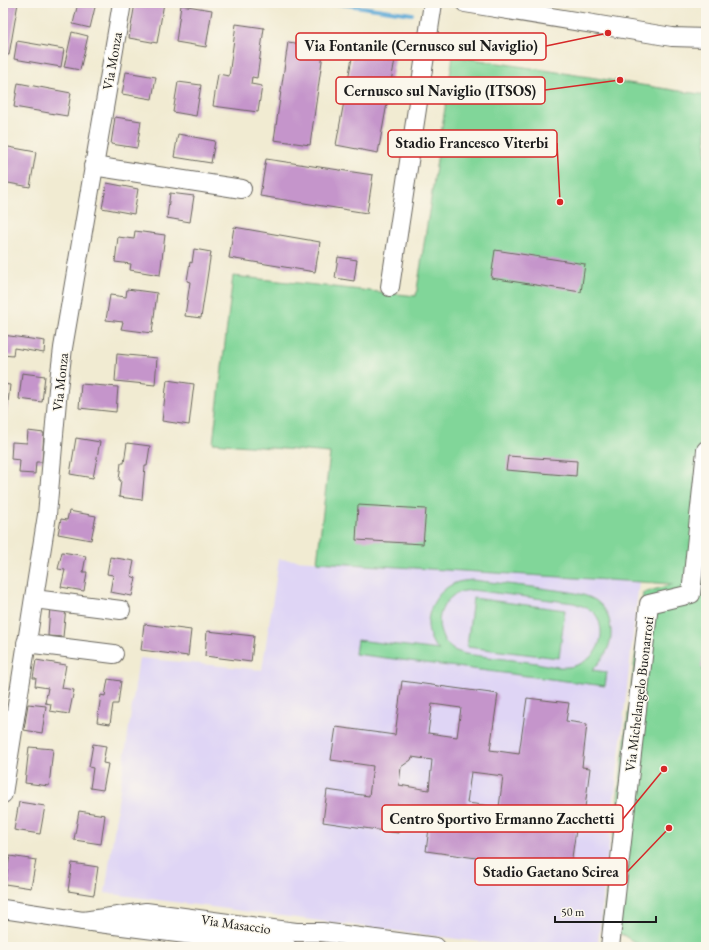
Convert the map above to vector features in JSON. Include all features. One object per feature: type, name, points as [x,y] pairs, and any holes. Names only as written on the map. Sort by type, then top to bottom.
[{"type":"street","name":"Via Monza","points":[[3,794],[50,498],[61,363],[122,3]]},
{"type":"street","points":[[390,287],[433,3]]},
{"type":"street","points":[[465,3],[672,37],[693,43],[706,50]]},
{"type":"street","points":[[672,37],[706,38]]},
{"type":"street","points":[[94,166],[242,189]]},
{"type":"street","name":"Via Michelangelo Buonarroti","points":[[610,947],[649,604],[691,594],[706,450]]},
{"type":"street","points":[[34,599],[121,610]]},
{"type":"street","points":[[26,643],[114,654]]},
{"type":"street","name":"Via Masaccio","points":[[3,909],[83,921],[286,947]]},
{"type":"street","name":"Via Masaccio","points":[[83,921],[146,912],[296,932],[322,932],[436,947]]},
{"type":"street","points":[[615,947],[624,947]]},
{"type":"shaded area","points":[[279,559],[639,582],[597,947],[519,947],[105,893],[139,658],[262,670]]},
{"type":"green space","points":[[453,56],[706,95],[706,947],[642,947],[623,935],[602,928],[643,593],[673,584],[317,562],[330,453],[213,443],[233,276],[416,296]]},
{"type":"green space","points":[[472,580],[569,592],[589,597],[599,603],[605,609],[608,617],[611,637],[606,652],[600,662],[592,670],[607,672],[605,686],[355,654],[357,640],[439,650],[434,645],[428,626],[431,609],[434,602],[439,594],[455,583]],"holes":[[[472,590],[574,603],[589,609],[596,615],[601,631],[601,638],[596,650],[587,660],[575,666],[556,667],[537,663],[465,654],[455,651],[445,642],[439,627],[441,611],[445,604],[450,598],[462,591]]]},
{"type":"green space","points":[[473,598],[565,610],[559,658],[467,647]]},
{"type":"building","points":[[3,3],[18,3],[9,55],[3,54]]},
{"type":"building","points":[[78,3],[96,3],[90,28],[73,24]]},
{"type":"building","points":[[135,3],[164,3],[157,43],[129,38]]},
{"type":"building","points":[[181,5],[212,10],[206,47],[176,42]]},
{"type":"building","points":[[236,24],[264,28],[257,78],[252,77],[251,84],[262,86],[258,112],[213,106],[218,74],[229,76]]},
{"type":"building","points":[[72,32],[88,36],[80,70],[64,67]]},
{"type":"building","points":[[17,41],[64,49],[61,67],[14,59]]},
{"type":"building","points":[[288,42],[324,47],[310,145],[274,140]]},
{"type":"building","points":[[354,47],[396,54],[378,153],[336,145]]},
{"type":"building","points":[[126,72],[156,77],[152,99],[122,94]]},
{"type":"building","points":[[178,82],[201,85],[196,116],[173,112]]},
{"type":"building","points":[[18,83],[71,93],[67,116],[14,107]]},
{"type":"building","points":[[115,117],[141,121],[137,148],[111,144]]},
{"type":"building","points":[[178,134],[215,141],[211,163],[174,157]]},
{"type":"building","points":[[3,146],[36,152],[30,187],[3,182]]},
{"type":"building","points":[[266,159],[373,175],[367,213],[260,196]]},
{"type":"building","points":[[107,183],[138,189],[134,214],[102,208]]},
{"type":"building","points":[[170,193],[194,196],[190,222],[167,218]]},
{"type":"building","points":[[234,227],[320,242],[315,272],[229,258]]},
{"type":"building","points":[[135,231],[165,235],[160,275],[130,270],[131,264],[115,262],[118,237],[134,239]]},
{"type":"building","points":[[194,249],[211,252],[201,318],[185,316],[190,282],[187,281]]},
{"type":"building","points":[[495,250],[585,264],[581,292],[491,278]]},
{"type":"building","points":[[338,257],[357,260],[354,281],[335,278]]},
{"type":"building","points":[[127,289],[157,293],[152,333],[121,329],[123,322],[106,320],[110,295],[126,297]]},
{"type":"building","points":[[3,335],[45,341],[44,353],[14,348],[13,356],[3,355]]},
{"type":"building","points":[[117,354],[157,358],[155,385],[115,381]]},
{"type":"building","points":[[22,373],[45,376],[42,402],[19,399]]},
{"type":"building","points":[[167,380],[194,384],[189,425],[162,421]]},
{"type":"building","points":[[3,384],[10,385],[4,438],[3,438]]},
{"type":"building","points":[[81,384],[118,387],[116,412],[79,408]]},
{"type":"building","points":[[28,431],[44,433],[42,462],[36,462],[35,474],[19,473],[20,460],[11,459],[12,442],[27,443]]},
{"type":"building","points":[[76,438],[100,442],[93,478],[70,474]]},
{"type":"building","points":[[127,443],[150,446],[147,466],[145,466],[142,500],[119,497],[121,463],[124,463]]},
{"type":"building","points":[[508,456],[577,461],[576,476],[506,470]]},
{"type":"building","points":[[358,505],[426,509],[423,544],[356,540]]},
{"type":"building","points":[[69,511],[96,516],[91,540],[58,534],[61,519],[67,520]]},
{"type":"building","points":[[62,552],[86,556],[83,572],[87,572],[84,591],[61,587],[65,570],[58,569]]},
{"type":"building","points":[[110,557],[134,561],[131,576],[136,578],[132,596],[110,592],[113,575],[107,574]]},
{"type":"building","points":[[50,605],[66,607],[63,637],[48,636]]},
{"type":"building","points":[[144,624],[191,630],[188,656],[141,650]]},
{"type":"building","points":[[207,631],[254,636],[251,662],[205,656]]},
{"type":"building","points":[[706,641],[706,669],[701,668]]},
{"type":"building","points":[[36,660],[66,665],[62,688],[74,690],[69,714],[50,711],[51,704],[45,703],[48,688],[35,686],[36,678],[33,678]]},
{"type":"building","points":[[108,679],[121,681],[118,704],[113,704],[110,724],[97,722],[101,695],[105,696]]},
{"type":"building","points":[[402,681],[498,694],[490,750],[519,754],[527,698],[569,703],[566,721],[587,724],[582,767],[590,768],[582,831],[576,830],[570,871],[426,851],[430,821],[400,817],[398,833],[323,822],[327,790],[369,796],[373,766],[331,760],[336,727],[395,735]],"holes":[[[432,704],[461,708],[457,737],[428,733]],[[412,757],[432,760],[429,790],[399,785],[401,767],[411,760]],[[471,772],[503,776],[499,807],[467,803]]]},
{"type":"building","points":[[28,704],[46,706],[42,733],[24,730]]},
{"type":"building","points":[[93,744],[106,746],[103,763],[108,764],[103,790],[90,788],[93,768],[89,767]]},
{"type":"building","points":[[29,747],[53,749],[49,786],[25,783]]},
{"type":"building","points":[[19,802],[45,806],[40,834],[14,830]]},
{"type":"building","points":[[79,811],[105,815],[101,844],[74,840]]},
{"type":"building","points":[[10,856],[36,860],[31,888],[5,884]]},
{"type":"building","points":[[72,863],[98,867],[94,895],[68,891]]},
{"type":"waterway","points":[[333,3],[412,14]]},
{"type":"place","name":"Via Fontanile (Cernusco sul Naviglio)","points":[[608,33]]},
{"type":"place","name":"Cernusco sul Naviglio (ITSOS)","points":[[620,80]]},
{"type":"place","name":"Stadio Francesco Viterbi","points":[[560,202]]},
{"type":"place","name":"Centro Sportivo Ermanno Zacchetti","points":[[664,769]]},
{"type":"place","name":"Stadio Gaetano Scirea","points":[[669,828]]}]
